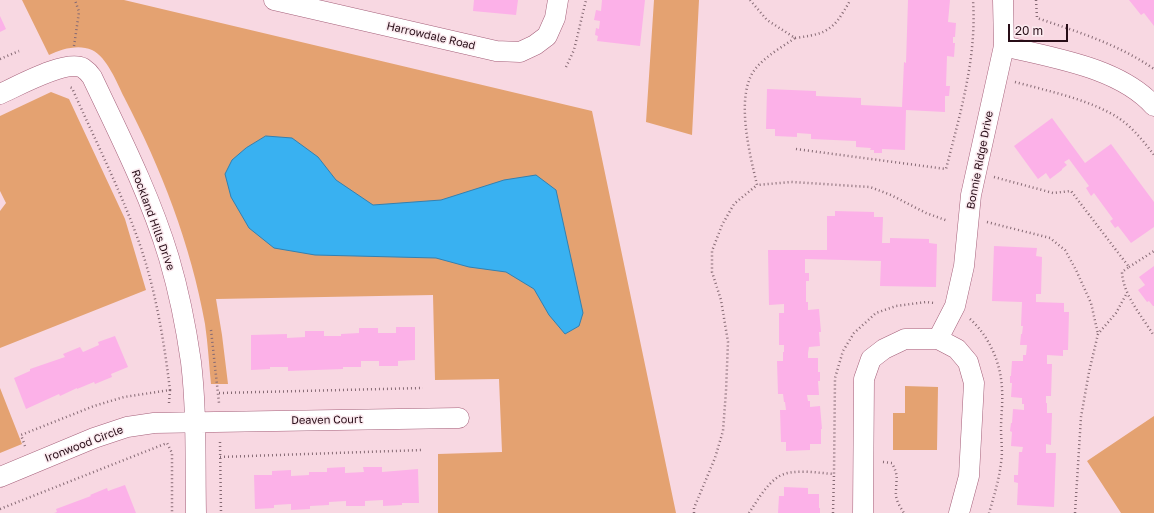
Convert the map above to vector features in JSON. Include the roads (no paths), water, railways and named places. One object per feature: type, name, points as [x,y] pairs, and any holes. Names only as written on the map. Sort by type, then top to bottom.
[{"type":"street","name":"Harrowdale Road","points":[[274,0],[496,51],[520,52],[535,45],[548,36],[555,18],[558,0]]},
{"type":"street","name":"Bonnie Ridge Drive","points":[[938,339],[955,306],[975,224],[971,195],[1004,46],[1003,0]]},
{"type":"street","points":[[1004,46],[1098,70],[1126,84],[1154,106]]},
{"type":"street","name":"Rockland Hills Drive","points":[[0,94],[58,68],[69,75],[83,68],[92,77],[146,197],[169,258],[183,314],[191,363],[195,422],[196,513]]},
{"type":"street","points":[[863,513],[864,379],[871,359],[884,349],[905,339],[938,339],[957,349],[968,362],[974,383],[969,476],[959,513]]},
{"type":"street","name":"Deaven Court","points":[[195,422],[459,418]]},
{"type":"street","name":"Ironwood Circle","points":[[0,477],[94,438],[127,427],[154,423],[195,422]]},
{"type":"water","points":[[266,136],[292,138],[318,157],[336,180],[373,205],[441,200],[504,180],[536,175],[556,190],[583,313],[579,326],[565,334],[549,315],[534,289],[506,272],[469,267],[436,258],[315,255],[274,248],[249,228],[231,197],[225,174],[232,160],[246,148]]}]
